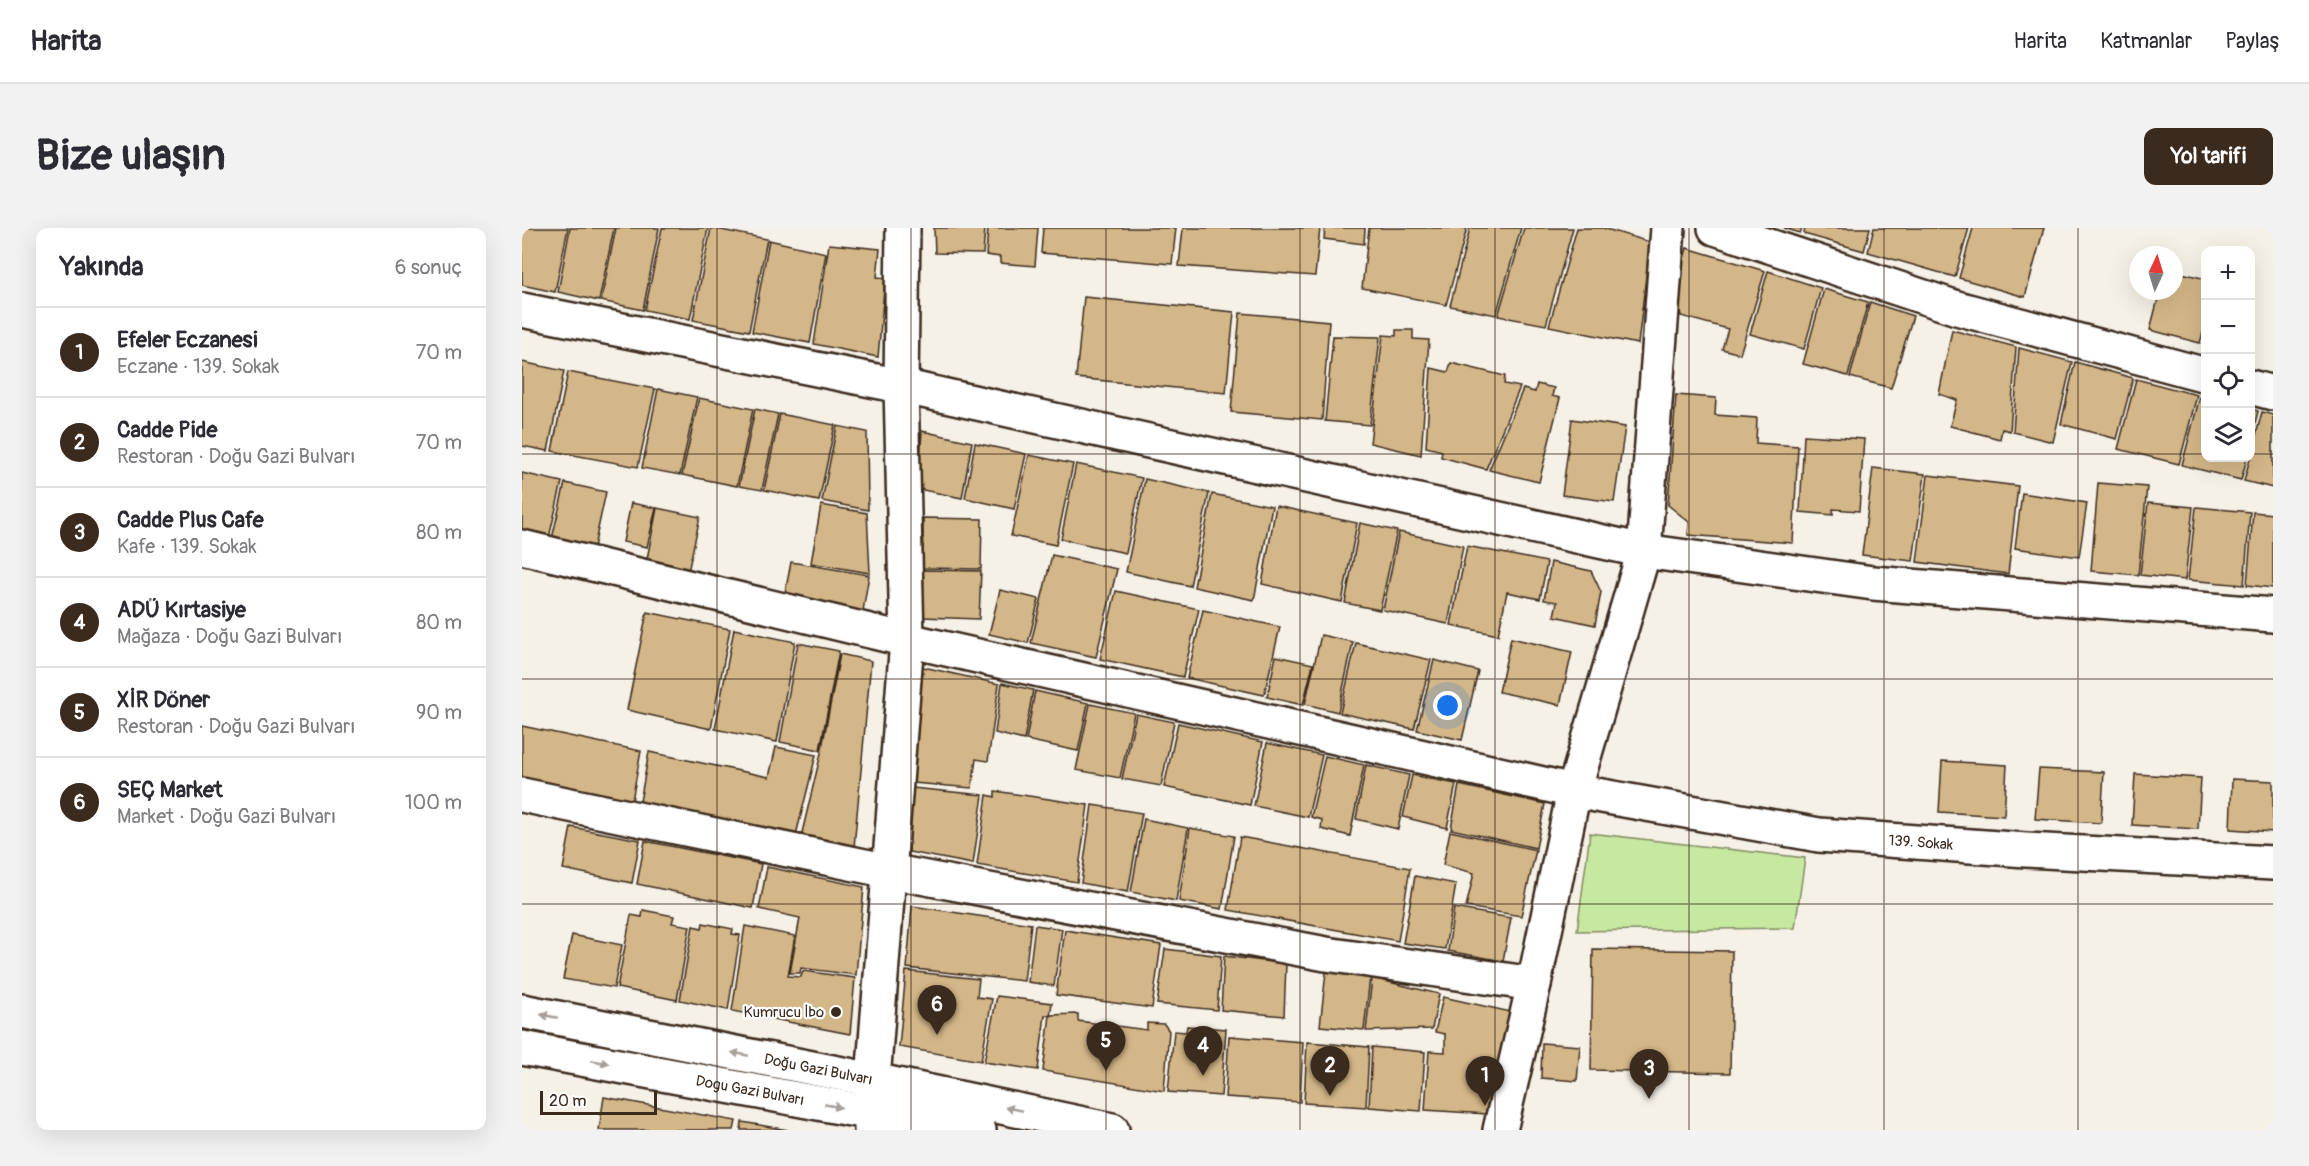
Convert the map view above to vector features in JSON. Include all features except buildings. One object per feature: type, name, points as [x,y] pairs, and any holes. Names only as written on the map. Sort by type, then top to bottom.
[{"type":"street","points":[[871,1121],[907,640],[901,386],[903,228]]},
{"type":"street","points":[[1500,1130],[1534,984],[1574,791],[1644,551],[1668,228]]},
{"type":"street","points":[[1715,228],[1957,308],[2201,374]]},
{"type":"street","points":[[522,310],[901,386],[1644,551],[1873,584],[2273,615]]},
{"type":"street","points":[[2255,388],[2273,393]]},
{"type":"street","name":"139. Sokak","points":[[522,547],[907,640],[1574,791],[1819,835],[2026,850],[2273,863]]},
{"type":"street","points":[[522,795],[890,871],[1326,954],[1534,984]]},
{"type":"street","name":"Doğu Gazi Bulvarı","points":[[522,1011],[1112,1130]]},
{"type":"street","name":"Dogu Gazi Bulvarı","points":[[522,1048],[871,1121],[979,1130]]},
{"type":"green space","points":[[1590,833],[1805,858],[1795,928],[1577,931]]},
{"type":"place","name":"Kumrucu İbo","points":[[836,1012]]},
{"type":"place","name":"SEÇ Market","points":[[937,1035]]},
{"type":"place","name":"XİR Döner","points":[[1106,1071]]},
{"type":"place","name":"ADÜ Kırtasiye","points":[[1203,1076]]},
{"type":"place","name":"Cadde Pide","points":[[1330,1096]]},
{"type":"place","name":"Cadde Plus Cafe","points":[[1649,1099]]},
{"type":"place","name":"Efeler Eczanesi","points":[[1485,1106]]}]
